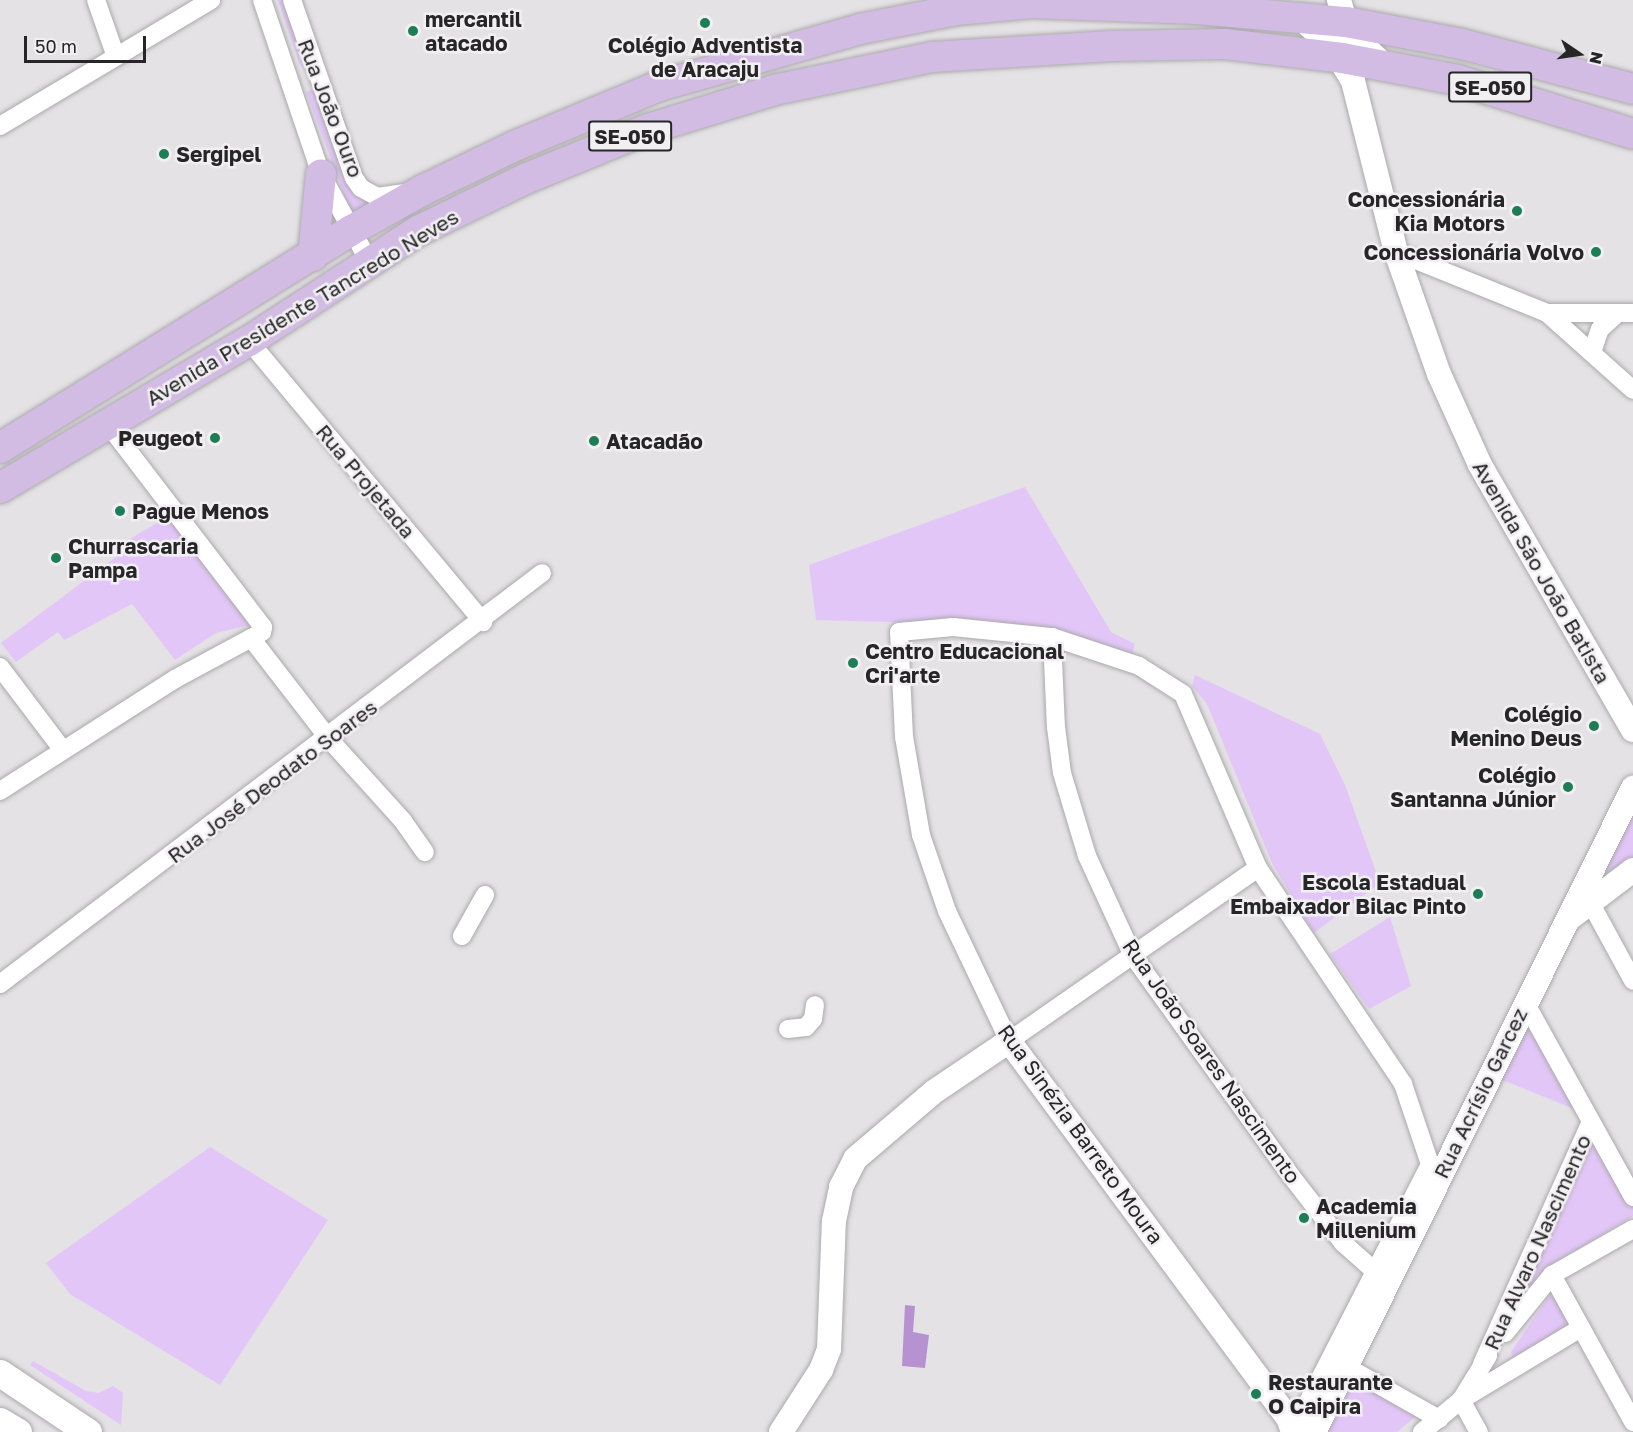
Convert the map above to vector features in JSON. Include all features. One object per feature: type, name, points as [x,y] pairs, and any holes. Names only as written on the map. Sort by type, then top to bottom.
[{"type":"main road","name":"Avenida Presidente Tancredo Neves","points":[[0,448],[350,231],[423,190],[517,145],[659,86],[795,46],[956,10],[1032,3],[1299,17],[1342,11],[1633,89]]},
{"type":"main road","name":"Avenida Presidente Tancredo Neves","points":[[0,488],[249,340],[418,231],[525,179],[645,130],[785,87],[932,57],[1112,46],[1225,44],[1342,58],[1495,88],[1633,134]]},
{"type":"main road","points":[[313,256],[321,174]]},
{"type":"main road","points":[[0,1373],[88,1432]]},
{"type":"main road","points":[[0,1421],[18,1432]]},
{"type":"street","points":[[96,0],[116,57]]},
{"type":"street","points":[[0,126],[211,0]]},
{"type":"street","name":"Rua João Ouro","points":[[262,0],[321,174],[350,231],[370,263]]},
{"type":"street","name":"Rua João Ouro","points":[[292,0],[318,81],[361,188],[385,197],[423,190]]},
{"type":"street","points":[[1342,11],[1357,43],[1386,67]]},
{"type":"street","name":"Avenida São João Batista","points":[[1299,17],[1342,58],[1353,81],[1396,252],[1439,374],[1491,489],[1633,730]]},
{"type":"street","points":[[293,87],[309,87],[318,81]]},
{"type":"street","points":[[1396,252],[1547,314],[1633,390]]},
{"type":"street","points":[[1547,314],[1625,313]]},
{"type":"street","points":[[1592,352],[1600,329],[1625,313]]},
{"type":"street","name":"Rua Projetada","points":[[249,340],[483,622]]},
{"type":"street","points":[[0,791],[62,749],[213,656],[262,632],[262,627],[107,423]]},
{"type":"street","name":"Rua José Deodato Soares","points":[[0,984],[329,739],[483,622],[542,573]]},
{"type":"street","name":"Rua Sinézia Barreto Moura","points":[[1052,637],[953,627],[899,632],[904,738],[921,835],[947,911],[1010,1041],[1302,1425]]},
{"type":"street","points":[[1052,637],[1139,666],[1165,680],[1183,694],[1194,714],[1258,868],[1399,1077],[1433,1173]]},
{"type":"street","name":"Rua João Soares Nascimento","points":[[1052,637],[1056,727],[1062,773],[1087,856],[1133,956],[1288,1172],[1343,1243],[1380,1278]]},
{"type":"street","points":[[251,638],[329,739],[403,821],[425,852]]},
{"type":"street","points":[[0,667],[62,749]]},
{"type":"street","points":[[1586,894],[1633,788]]},
{"type":"street","points":[[781,1432],[821,1370],[829,1349],[834,1221],[841,1187],[855,1159],[935,1091],[1258,868]]},
{"type":"street","points":[[1586,894],[1633,870]]},
{"type":"street","points":[[1586,894],[1633,981]]},
{"type":"street","name":"Rua Acrísio Garcez","points":[[1302,1425],[1347,1367],[1380,1278],[1433,1173],[1525,1002],[1563,923],[1586,894]]},
{"type":"street","points":[[462,936],[484,895]]},
{"type":"street","points":[[1525,1002],[1633,1197]]},
{"type":"street","points":[[788,1029],[806,1027],[813,1019],[815,1005]]},
{"type":"street","name":"Rua Alvaro Nascimento","points":[[1482,1364],[1591,1121]]},
{"type":"street","points":[[1461,1400],[1482,1364],[1532,1295],[1552,1275],[1633,1229]]},
{"type":"street","points":[[1552,1275],[1633,1424],[1619,1432]]},
{"type":"street","points":[[1302,1425],[1380,1278]]},
{"type":"street","points":[[1422,1432],[1461,1400],[1581,1328]]},
{"type":"street","points":[[1347,1367],[1439,1419]]},
{"type":"street","points":[[1461,1400],[1479,1432]]},
{"type":"shaded area","points":[[278,0],[288,0],[310,77],[299,63]]},
{"type":"shaded area","points":[[319,87],[375,203],[352,216],[306,92]]},
{"type":"shaded area","points":[[1025,487],[1111,632],[1135,644],[1132,655],[1038,626],[816,620],[809,565]]},
{"type":"shaded area","points":[[167,517],[254,624],[216,633],[175,660],[132,604],[64,640],[58,632],[16,662],[1,643],[116,557],[113,549]]},
{"type":"shaded area","points":[[1195,675],[1320,734],[1345,785],[1380,883],[1314,933],[1272,863],[1207,704],[1192,686]]},
{"type":"shaded area","points":[[1633,810],[1633,861],[1603,875]]},
{"type":"shaded area","points":[[1390,917],[1411,986],[1369,1009],[1330,954]]},
{"type":"shaded area","points":[[1528,1018],[1577,1110],[1500,1079]]},
{"type":"shaded area","points":[[1595,1125],[1633,1196],[1633,1216],[1555,1263],[1501,1324]]},
{"type":"shaded area","points":[[210,1147],[328,1220],[220,1385],[70,1294],[46,1263]]},
{"type":"shaded area","points":[[1549,1296],[1562,1301],[1574,1327],[1513,1357],[1511,1352]]},
{"type":"shaded area","points":[[905,1305],[915,1306],[913,1332],[929,1335],[925,1368],[902,1366]]},
{"type":"shaded area","points":[[33,1361],[86,1391],[99,1393],[113,1386],[123,1393],[121,1425],[30,1365]]},
{"type":"shaded area","points":[[1359,1382],[1421,1412],[1397,1432],[1328,1432],[1352,1385]]},
{"type":"place","name":"Colégio Adventista de Aracaju","points":[[705,23]]},
{"type":"place","name":"mercantil atacado","points":[[413,31]]},
{"type":"place","name":"Sergipel","points":[[164,154]]},
{"type":"place","name":"Concessionária Kia Motors","points":[[1517,211]]},
{"type":"place","name":"Concessionária Volvo","points":[[1596,252]]},
{"type":"place","name":"Peugeot","points":[[215,438]]},
{"type":"place","name":"Atacadão","points":[[594,441]]},
{"type":"place","name":"Pague Menos","points":[[120,511]]},
{"type":"place","name":"Churrascaria Pampa","points":[[56,558]]},
{"type":"place","name":"Centro Educacional Cri'arte","points":[[853,663]]},
{"type":"place","name":"Colégio Menino Deus","points":[[1594,726]]},
{"type":"place","name":"Colégio Santanna Júnior","points":[[1568,787]]},
{"type":"place","name":"Escola Estadual Embaixador Bilac Pinto","points":[[1478,894]]},
{"type":"place","name":"Academia Millenium","points":[[1304,1218]]},
{"type":"place","name":"Restaurante O Caipira","points":[[1256,1394]]}]
